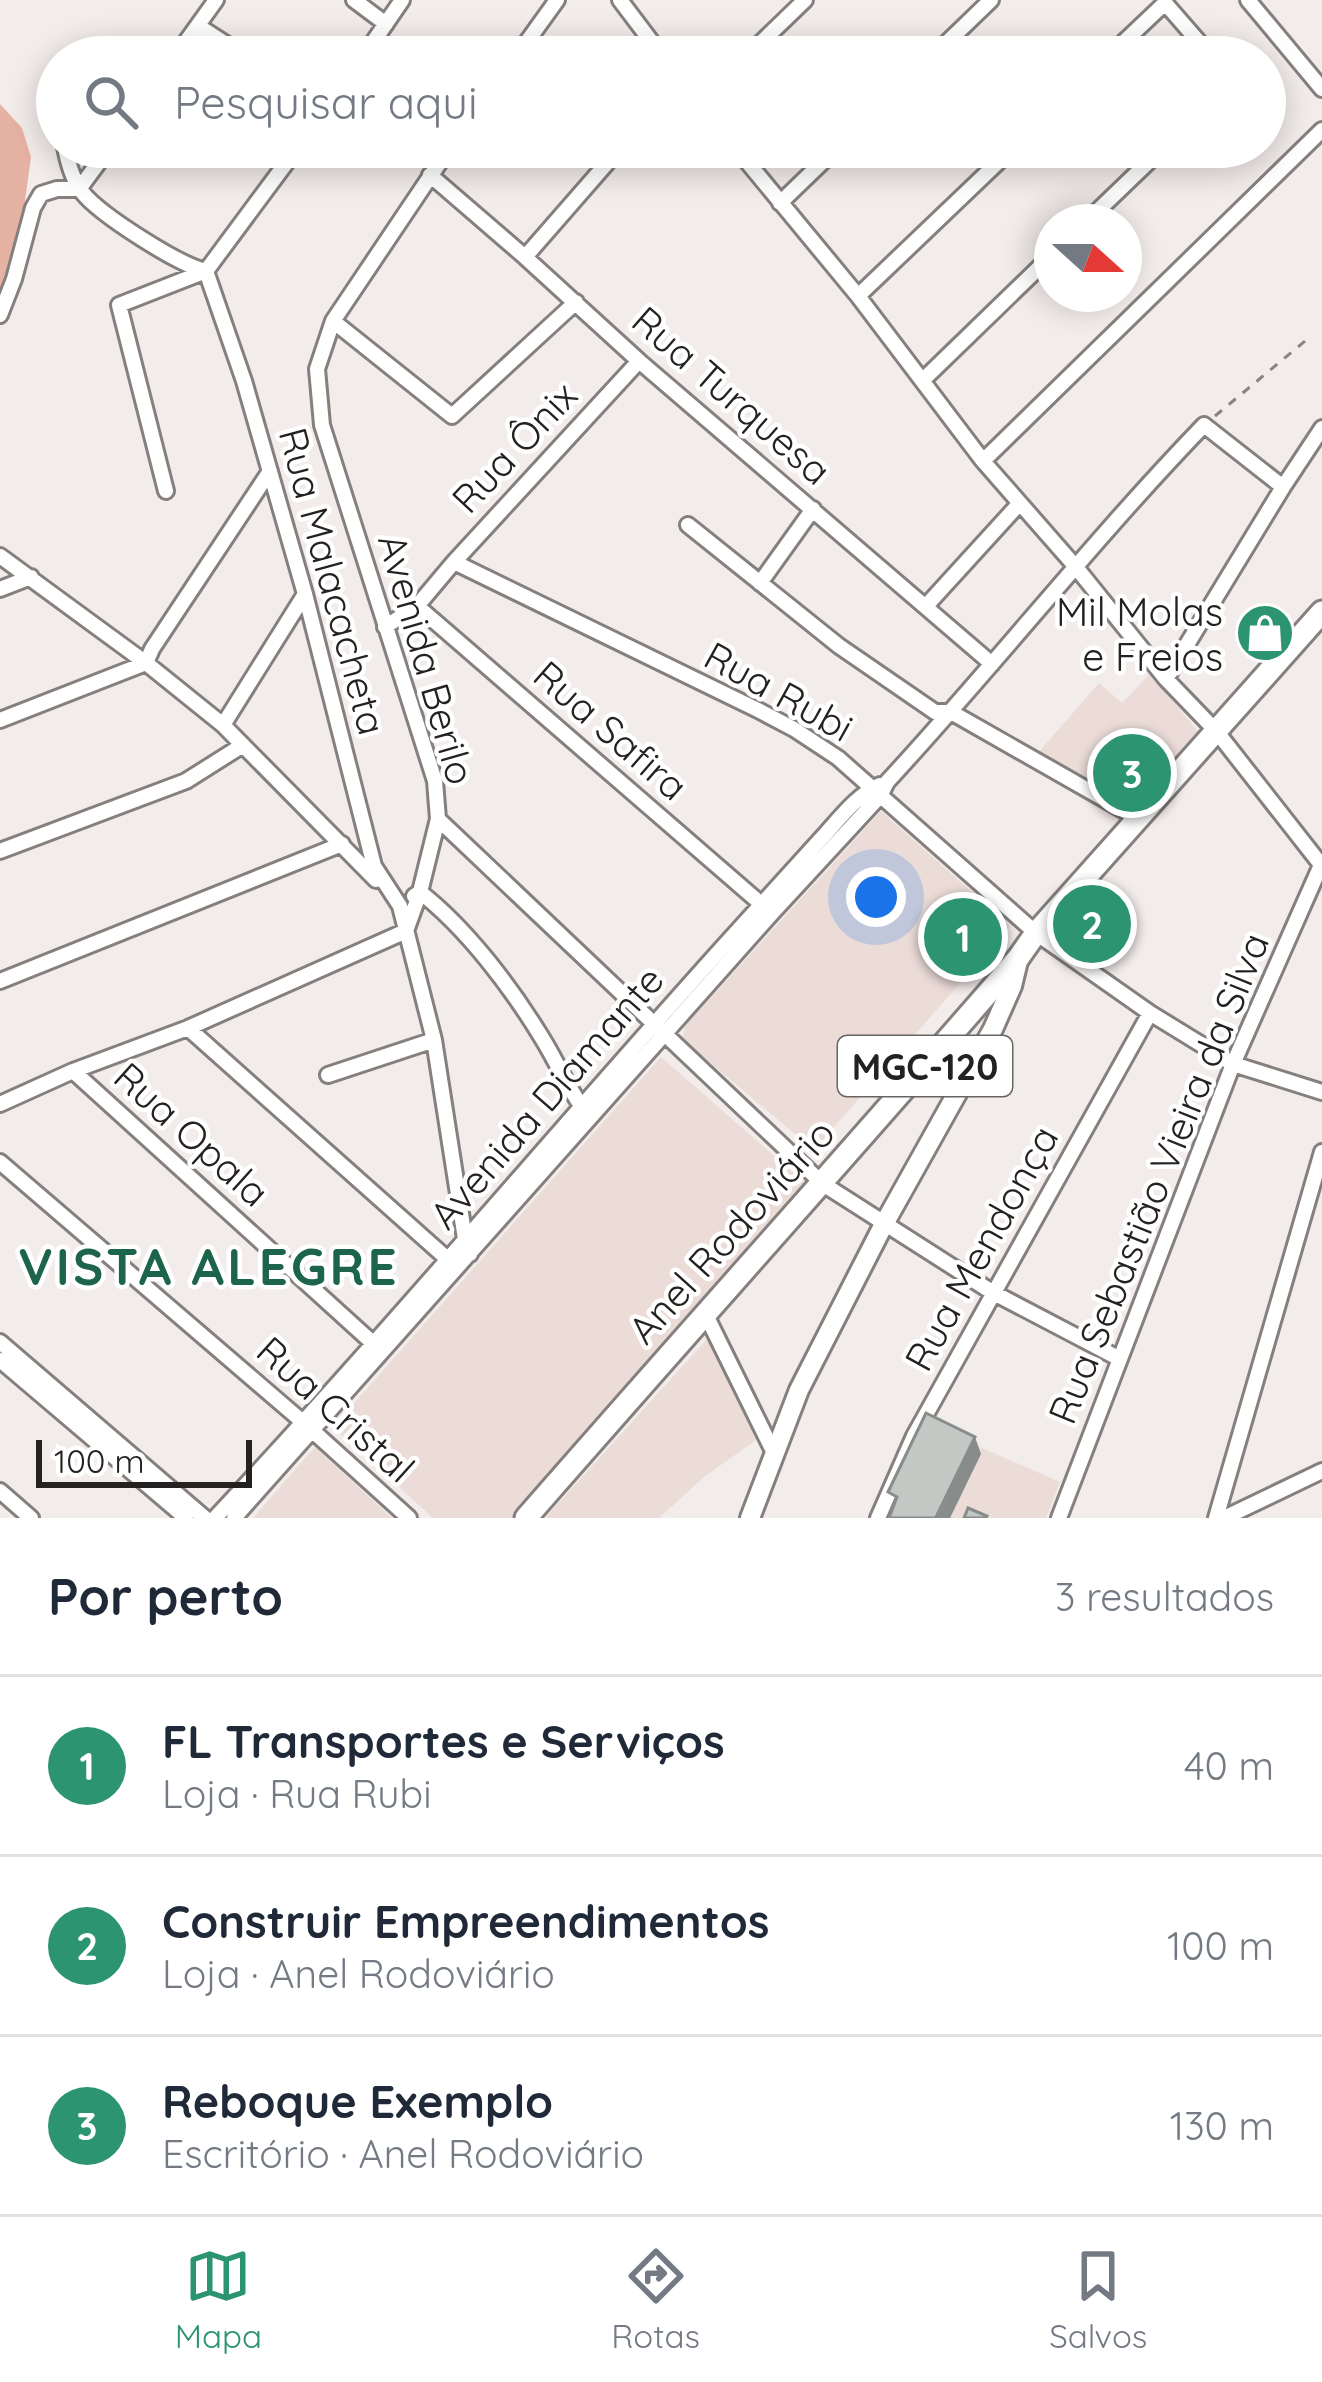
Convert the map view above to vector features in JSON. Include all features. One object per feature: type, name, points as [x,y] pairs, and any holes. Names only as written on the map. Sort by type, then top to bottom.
[{"type":"main road","name":"Anel Rodoviário","points":[[526,1518],[1322,612]]},
{"type":"street","points":[[191,36],[216,0]]},
{"type":"street","points":[[354,0],[386,23]]},
{"type":"street","points":[[377,36],[402,0]]},
{"type":"street","points":[[531,36],[557,0]]},
{"type":"street","points":[[768,36],[805,0]]},
{"type":"street","points":[[954,36],[991,0]]},
{"type":"street","points":[[1248,0],[1278,36]]},
{"type":"street","points":[[623,1],[648,36]]},
{"type":"street","points":[[1130,36],[1165,3],[1194,36]]},
{"type":"street","points":[[198,26],[213,36]]},
{"type":"street","points":[[1286,46],[1322,89]]},
{"type":"street","points":[[1286,165],[1322,130]]},
{"type":"street","points":[[69,168],[79,189],[95,206],[184,265],[206,271]]},
{"type":"street","points":[[79,189],[94,168]]},
{"type":"street","points":[[166,491],[119,304],[206,271],[282,168]]},
{"type":"street","name":"Avenida Berilo","points":[[406,931],[421,892],[438,818],[435,781],[322,425],[317,369],[333,321],[436,168]]},
{"type":"street","points":[[525,257],[603,168]]},
{"type":"street","points":[[752,168],[858,296],[982,460],[1166,679],[1217,732],[1322,865]]},
{"type":"street","points":[[780,203],[816,168]]},
{"type":"street","points":[[858,296],[992,168]]},
{"type":"street","points":[[1105,204],[1142,168]]},
{"type":"street","points":[[982,460],[1283,168]]},
{"type":"street","name":"Rua Turquesa","points":[[430,176],[992,664]]},
{"type":"street","points":[[0,315],[41,194],[79,189]]},
{"type":"street","name":"Rua Malacacheta","points":[[206,271],[244,381],[305,594],[374,866],[400,906]]},
{"type":"street","points":[[924,380],[1034,273]]},
{"type":"street","points":[[333,321],[452,416],[576,302]]},
{"type":"street","name":"Rua Ônix","points":[[386,627],[417,606],[639,361]]},
{"type":"street","points":[[1204,425],[1283,487]]},
{"type":"street","name":"Avenida Diamante","points":[[234,1518],[377,1347],[766,909],[843,815],[880,788],[952,712],[1075,566],[1204,425]]},
{"type":"street","points":[[1166,679],[1322,428]]},
{"type":"street","points":[[0,720],[146,663],[270,471]]},
{"type":"street","points":[[926,606],[1018,504]]},
{"type":"street","points":[[760,583],[813,509]]},
{"type":"street","points":[[688,526],[839,646],[935,712],[952,712],[1139,820]]},
{"type":"street","points":[[0,556],[223,725],[400,906],[434,1040],[467,1246]]},
{"type":"street","name":"Rua Rubi","points":[[454,562],[794,729],[880,788],[1036,933],[1150,1013],[1232,1064],[1322,1092]]},
{"type":"street","points":[[0,589],[31,577]]},
{"type":"street","points":[[223,725],[305,594]]},
{"type":"street","name":"Rua Safira","points":[[417,606],[766,909]]},
{"type":"street","points":[[0,851],[186,781],[243,745]]},
{"type":"street","points":[[438,818],[823,1184],[992,1292],[1120,1359]]},
{"type":"street","points":[[0,981],[342,844]]},
{"type":"street","name":"Rua Sebastião Vieira da Silva","points":[[1059,1518],[1232,1064],[1322,865]]},
{"type":"street","points":[[400,906],[421,892],[446,912],[540,1034],[585,1112]]},
{"type":"street","points":[[0,1104],[188,1028],[406,931]]},
{"type":"street","points":[[750,1518],[799,1390],[884,1224],[999,1018],[1018,957]]},
{"type":"street","name":"Rua Mendonça","points":[[878,1518],[914,1436],[1150,1013]]},
{"type":"street","points":[[188,1028],[452,1263]]},
{"type":"street","points":[[328,1075],[434,1040]]},
{"type":"street","name":"Rua Opala","points":[[73,1071],[377,1347]]},
{"type":"street","points":[[1220,1518],[1322,1152]]},
{"type":"street","name":"Rua Cristal","points":[[0,1162],[409,1518]]},
{"type":"street","points":[[705,1313],[774,1453]]},
{"type":"street","points":[[0,1342],[210,1518]]},
{"type":"street","points":[[0,1360],[186,1518]]},
{"type":"street","name":"Avenida Diamante","points":[[210,1518],[309,1427]]},
{"type":"street","points":[[1220,1518],[1322,1471]]},
{"type":"street","points":[[0,1491],[31,1518]]},
{"type":"path","points":[[1204,425],[1310,337]]},
{"type":"shaded area","points":[[0,104],[22,128],[31,157],[18,252],[0,293]]},
{"type":"shaded area","points":[[1150,674],[1203,737],[1134,811],[1037,754],[1099,683],[1122,703]]},
{"type":"shaded area","points":[[881,811],[1010,926],[814,1150],[682,1039],[685,1026]]},
{"type":"shaded area","points":[[661,1057],[804,1182],[512,1518],[433,1518],[333,1427]]},
{"type":"shaded area","points":[[709,1337],[756,1440],[704,1477],[659,1518],[545,1518]]},
{"type":"shaded area","points":[[932,1426],[1060,1482],[1046,1518],[890,1518]]},
{"type":"shaded area","points":[[315,1447],[392,1518],[253,1518]]},
{"type":"building","points":[[926,1413],[975,1437],[939,1518],[889,1518],[897,1497],[888,1492]]},
{"type":"building","points":[[968,1508],[987,1516],[964,1518]]},
{"type":"place","name":"Mil Molas e Freios","points":[[1265,633]]},
{"type":"place","name":"Reboque Exemplo","points":[[1132,773]]},
{"type":"place","name":"Construir Empreendimentos","points":[[1092,924]]},
{"type":"place","name":"FL Transportes e Serviços","points":[[963,937]]},
{"type":"district","name":"VISTA ALEGRE","points":[[209,1266]]}]
